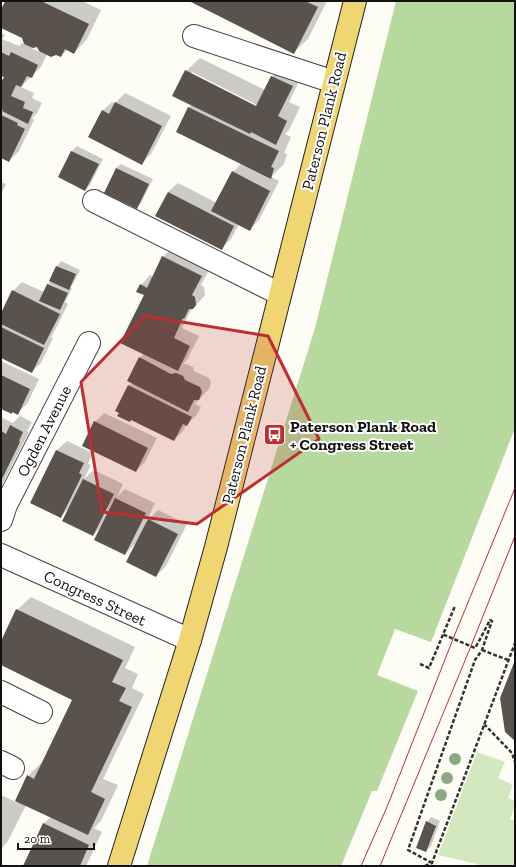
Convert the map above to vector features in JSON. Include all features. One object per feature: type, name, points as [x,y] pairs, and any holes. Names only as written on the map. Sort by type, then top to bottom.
[{"type":"main road","name":"Paterson Plank Road","points":[[120,866],[190,640],[218,540],[354,1]]},
{"type":"street","points":[[194,36],[334,82]]},
{"type":"street","points":[[94,202],[280,294]]},
{"type":"street","name":"Ogden Avenue","points":[[1,520],[6,505],[89,344]]},
{"type":"street","name":"Congress Street","points":[[1,555],[190,640]]},
{"type":"street","points":[[1,692],[41,712]]},
{"type":"path","points":[[420,664],[429,668],[455,606]]},
{"type":"path","points":[[432,863],[408,850],[475,660],[482,650],[492,621],[490,620],[475,648],[442,634]]},
{"type":"path","points":[[425,866],[432,863],[515,643]]},
{"type":"path","points":[[482,650],[508,660]]},
{"type":"path","points":[[484,724],[512,754],[515,762]]},
{"type":"highlighted area","points":[[145,316],[268,336],[319,439],[197,524],[102,512],[81,382]]},
{"type":"green space","points":[[396,1],[515,1],[515,428],[431,642],[395,629],[377,675],[418,691],[377,791],[372,791],[341,866],[147,866],[315,328]]},
{"type":"green space","points":[[477,752],[505,762],[498,778],[513,785],[508,798],[515,801],[515,806],[510,819],[515,821],[515,866],[485,866],[438,855]]},
{"type":"building","points":[[5,1],[41,1],[89,24],[74,54],[65,49],[61,57],[56,55],[51,57],[39,51],[37,47],[33,48],[24,44],[22,38],[1,28],[1,10]]},
{"type":"building","points":[[189,1],[305,1],[318,7],[294,54]]},
{"type":"building","points":[[1,52],[9,56],[11,52],[38,65],[32,78],[27,76],[21,87],[16,85],[11,96],[25,102],[23,108],[33,112],[28,124],[2,111],[3,110],[1,109],[1,82],[4,77],[1,76]]},
{"type":"building","points":[[185,70],[256,106],[271,76],[293,86],[278,116],[287,121],[276,145],[172,96]]},
{"type":"building","points":[[115,102],[162,126],[142,165],[88,137],[102,110],[109,114]]},
{"type":"building","points":[[188,107],[279,151],[271,167],[274,168],[271,179],[176,132]]},
{"type":"building","points":[[1,115],[18,123],[17,125],[25,129],[9,162],[1,158]]},
{"type":"building","points":[[71,151],[99,164],[85,191],[58,177]]},
{"type":"building","points":[[116,168],[149,184],[137,209],[104,193]]},
{"type":"building","points":[[232,171],[270,191],[250,231],[211,211]]},
{"type":"building","points":[[168,192],[234,226],[222,250],[155,216]]},
{"type":"building","points":[[162,256],[202,276],[192,295],[195,297],[196,305],[193,309],[189,309],[184,319],[183,318],[174,338],[190,346],[178,371],[120,343],[144,295],[136,292],[140,284],[147,288]]},
{"type":"building","points":[[56,266],[76,274],[69,290],[49,281]]},
{"type":"building","points":[[47,284],[68,293],[60,310],[39,301]]},
{"type":"building","points":[[12,290],[60,314],[44,345],[1,324],[1,313]]},
{"type":"building","points":[[1,327],[44,348],[32,373],[1,358]]},
{"type":"building","points":[[139,357],[171,374],[176,373],[183,376],[185,380],[200,387],[202,392],[199,400],[194,400],[188,412],[127,381]]},
{"type":"building","points":[[1,375],[30,389],[18,415],[1,409]]},
{"type":"building","points":[[128,385],[192,417],[187,426],[183,424],[174,441],[131,420],[130,422],[117,416],[119,413],[115,411]]},
{"type":"building","points":[[94,421],[148,448],[136,472],[82,446]]},
{"type":"building","points":[[10,425],[23,432],[19,441],[20,442],[1,481],[1,431],[6,434]]},
{"type":"building","points":[[56,450],[84,463],[79,473],[82,475],[61,518],[30,503]]},
{"type":"building","points":[[83,479],[114,494],[93,536],[62,521]]},
{"type":"building","points":[[115,498],[146,513],[125,555],[94,540]]},
{"type":"building","points":[[148,519],[178,534],[156,577],[126,562]]},
{"type":"building","points":[[16,609],[123,660],[112,682],[126,688],[119,701],[132,707],[91,792],[105,799],[88,835],[15,801],[27,775],[34,779],[72,700],[1,665],[1,641]]},
{"type":"building","points":[[515,660],[515,741],[505,732],[500,698]]},
{"type":"building","points":[[426,821],[436,826],[426,852],[416,848]]},
{"type":"building","points":[[43,823],[89,845],[80,866],[23,866]]},
{"type":"tram line","points":[[361,866],[387,807],[453,639],[515,488]]},
{"type":"tram line","points":[[380,866],[515,536]]},
{"type":"place","name":"Paterson Plank Road + Congress Street","points":[[274,435]]}]
